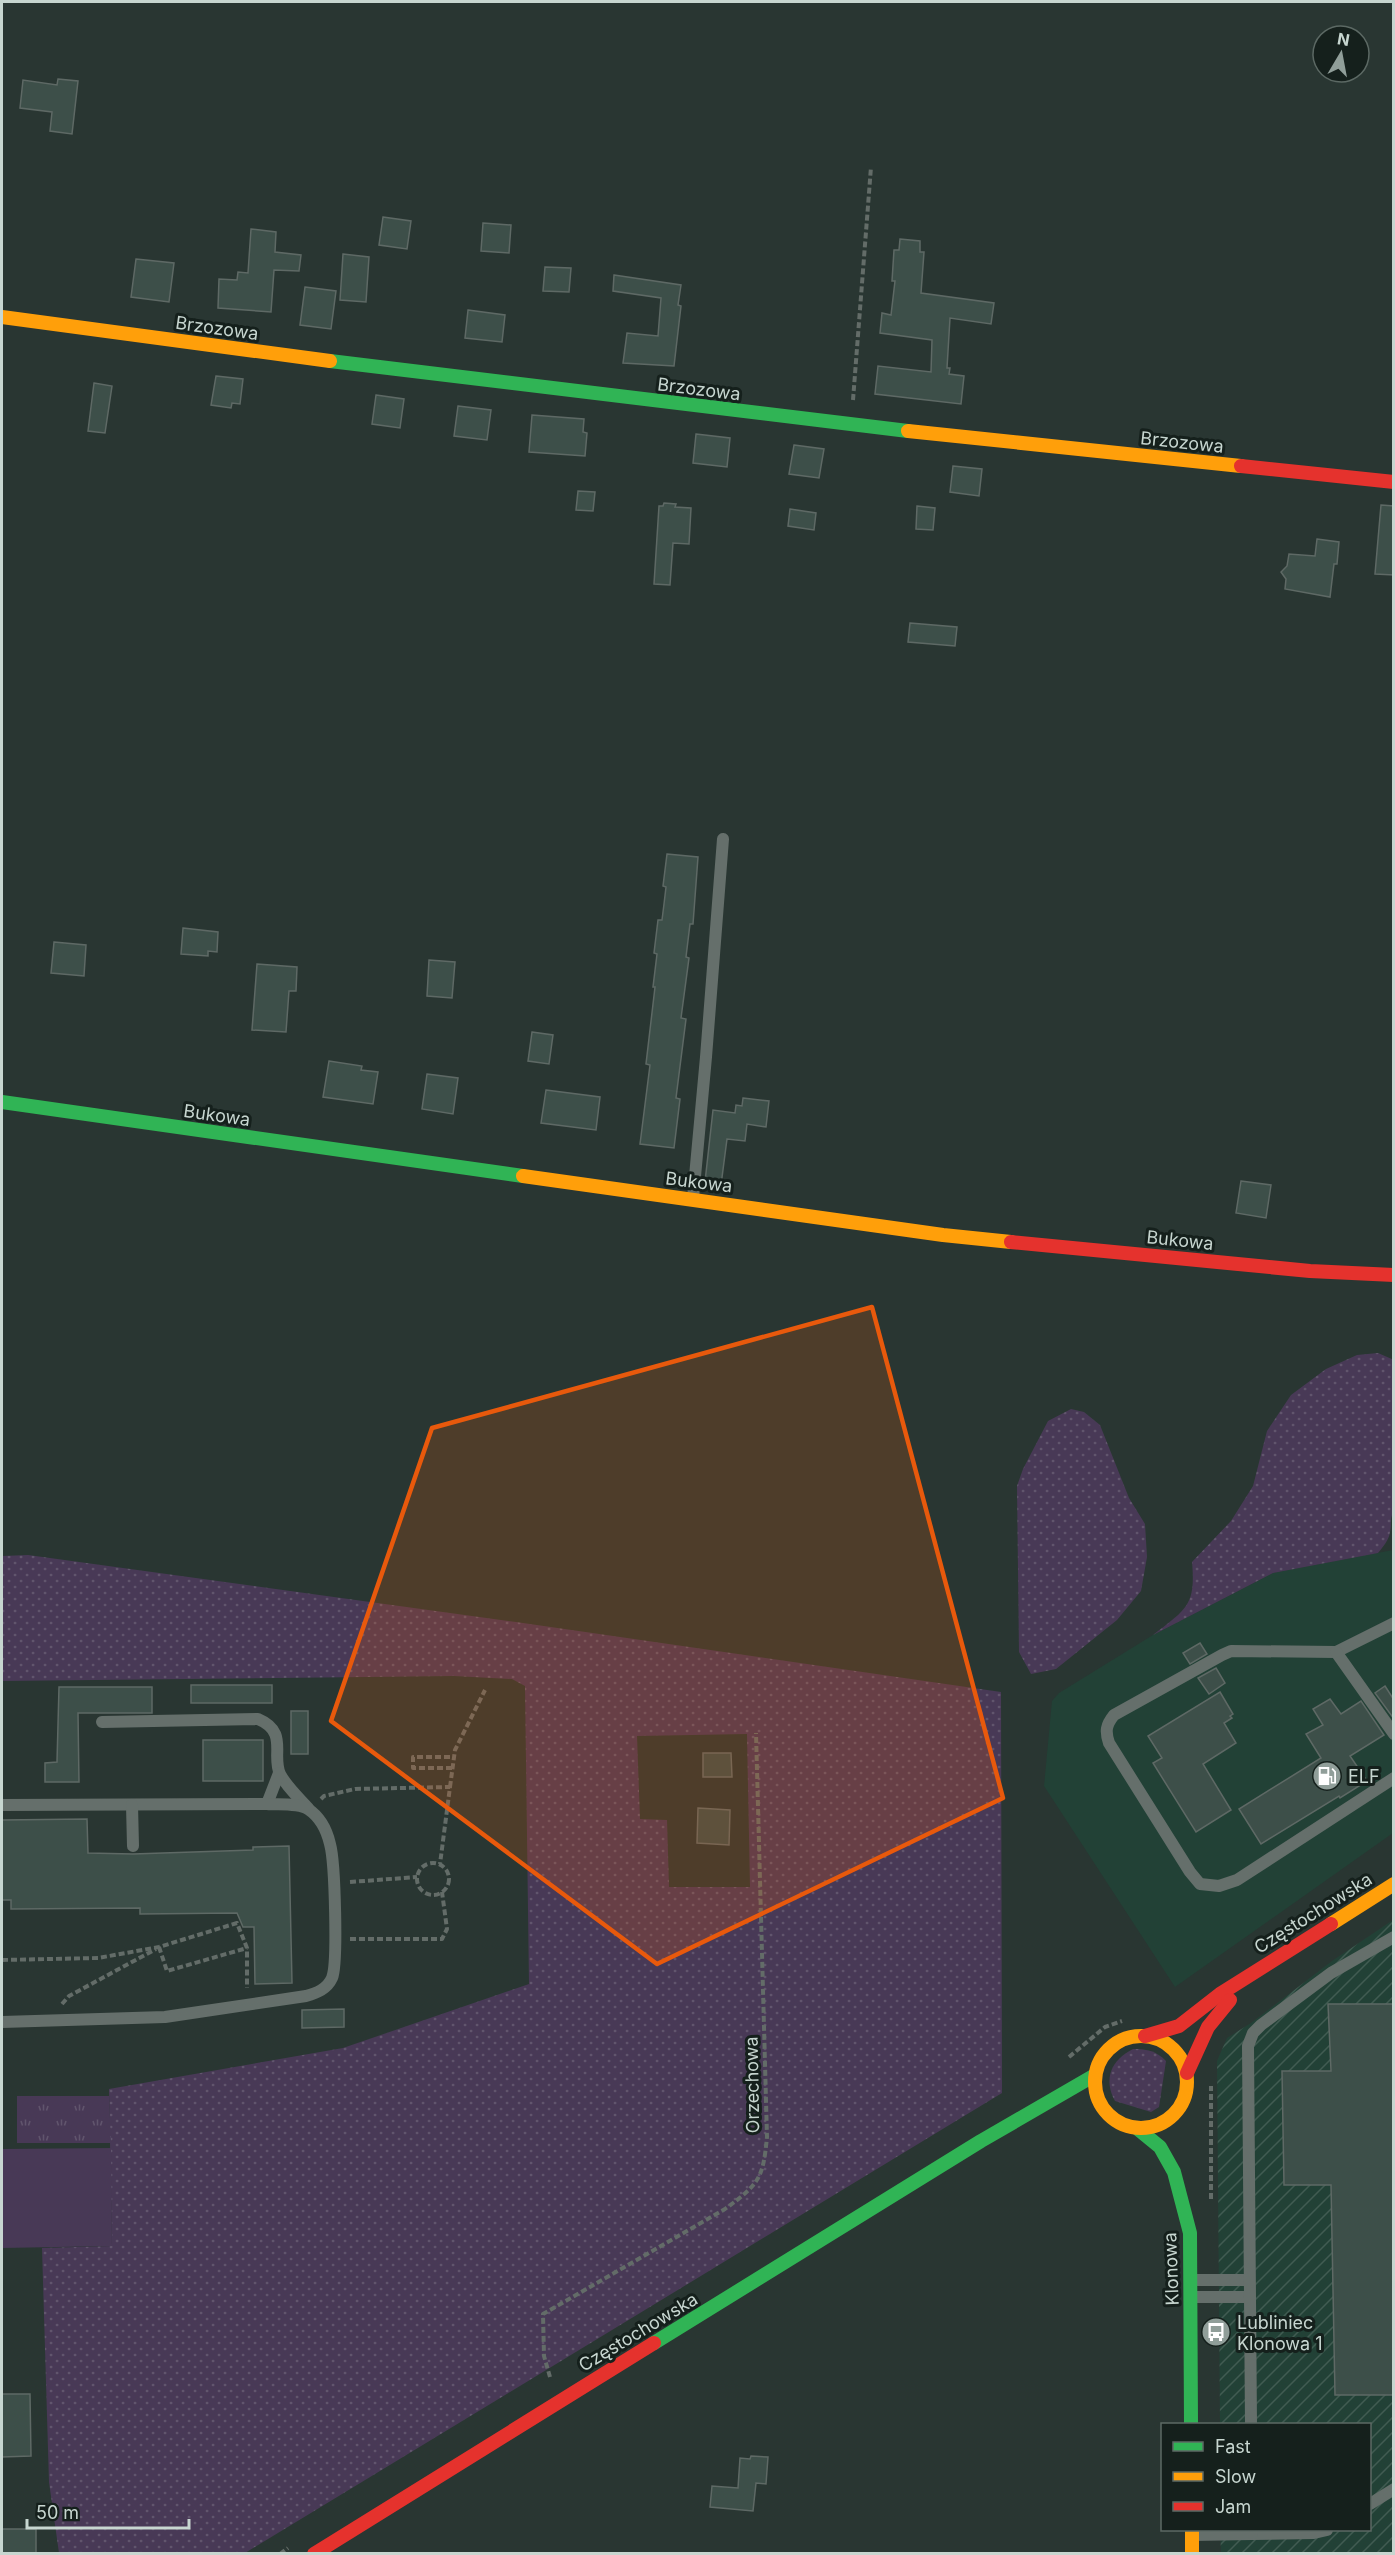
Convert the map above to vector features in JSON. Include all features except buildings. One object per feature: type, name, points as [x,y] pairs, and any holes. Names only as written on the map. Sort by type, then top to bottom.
[{"type":"street","name":"Brzozowa","points":[[2,317],[436,375],[851,425],[1394,482]]},
{"type":"street","name":"Bukowa","points":[[2,1102],[943,1235],[1310,1271],[1394,1275]]},
{"type":"street","name":"Częstochowska","points":[[1145,2036],[1179,2026],[1251,1973],[1394,1884]]},
{"type":"street","name":"Częstochowska","points":[[1187,2073],[1208,2027],[1251,1973]]},
{"type":"street","points":[[1145,2036],[1160,2039],[1172,2047],[1187,2073],[1187,2088],[1178,2110],[1162,2124],[1138,2129],[1118,2123],[1097,2109],[1095,2075],[1099,2062],[1107,2050],[1118,2042],[1131,2037],[1145,2036]]},
{"type":"street","name":"Częstochowska","points":[[314,2553],[865,2215],[981,2141],[1095,2075]]},
{"type":"street","points":[[1178,2110],[1182,2133]]},
{"type":"street","name":"Częstochowska","points":[[981,2141],[1017,2126],[1050,2116]]},
{"type":"street","name":"Klonowa","points":[[1138,2129],[1160,2147],[1174,2172],[1190,2233],[1191,2423]]},
{"type":"street","points":[[1186,2166],[1190,2233]]},
{"type":"street","points":[[1192,2532],[1192,2553]]},
{"type":"lane","points":[[692,1199],[723,839]]},
{"type":"lane","points":[[1394,1623],[1336,1652],[1231,1651],[1222,1654],[1114,1715],[1107,1723],[1106,1732],[1109,1743],[1190,1872],[1200,1884],[1218,1886],[1237,1880],[1394,1778]]},
{"type":"lane","points":[[1336,1652],[1394,1734]]},
{"type":"lane","points":[[102,1722],[258,1719],[275,1734],[278,1743],[279,1773],[267,1804]]},
{"type":"lane","points":[[2,2022],[158,2018],[306,1996],[327,1986],[334,1972],[334,1883],[330,1842],[318,1819],[279,1773]]},
{"type":"lane","points":[[2,1805],[267,1804],[308,1809]]},
{"type":"lane","points":[[132,1805],[133,1846]]},
{"type":"lane","points":[[1251,2423],[1246,2058],[1248,2046],[1253,2033],[1331,1973],[1394,1937]]},
{"type":"lane","points":[[1191,2280],[1249,2280]]},
{"type":"lane","points":[[1191,2297],[1249,2297]]},
{"type":"lane","points":[[1371,2503],[1394,2489]]},
{"type":"lane","points":[[1192,2532],[1314,2534],[1322,2531]]},
{"type":"path","points":[[851,425],[871,167]]},
{"type":"path","points":[[440,1864],[455,1750],[485,1690]]},
{"type":"path","name":"Orzechowa","points":[[563,2399],[546,2366],[543,2314],[725,2209],[750,2190],[764,2167],[767,2137],[756,1733]]},
{"type":"path","points":[[452,1768],[413,1768],[413,1757],[454,1757]]},
{"type":"path","points":[[308,1809],[324,1796],[355,1789],[450,1787]]},
{"type":"path","points":[[334,1883],[417,1877],[426,1865],[440,1864],[445,1868],[449,1878],[446,1888],[438,1894],[427,1893],[419,1886],[417,1877]]},
{"type":"path","points":[[334,1939],[442,1939],[447,1929],[442,1892]]},
{"type":"path","points":[[2,1960],[98,1958],[159,1947],[237,1923],[247,1948],[246,1979],[250,2004]]},
{"type":"path","points":[[159,1947],[167,1971],[247,1948]]},
{"type":"path","points":[[55,2022],[58,2009],[69,1996],[159,1947]]},
{"type":"highlighted area","points":[[872,1307],[1003,1798],[657,1964],[331,1721],[432,1428]]},
{"type":"shaded area","points":[[1393,1550],[1393,1833],[1175,1987],[1044,1786],[1052,1701],[1059,1693],[1153,1635],[1273,1573]]},
{"type":"shaded area","points":[[1393,1920],[1393,2553],[1221,2553],[1220,2531],[1371,2531],[1371,2423],[1220,2423],[1217,2061],[1227,2038],[1251,2023],[1332,1961]]},
{"type":"green space","points":[[1378,1353],[1394,1360],[1394,1512],[1387,1541],[1382,1548],[1378,1553],[1273,1573],[1153,1635],[1174,1619],[1186,1605],[1192,1588],[1192,1562],[1231,1521],[1253,1486],[1267,1431],[1291,1395],[1326,1369],[1357,1355]]},
{"type":"green space","points":[[1071,1409],[1084,1412],[1100,1425],[1129,1498],[1145,1524],[1147,1557],[1141,1591],[1117,1620],[1056,1669],[1031,1674],[1019,1652],[1017,1486],[1023,1469],[1048,1421]]},
{"type":"green space","points":[[28,1555],[1001,1692],[1002,2093],[245,2553],[59,2553],[49,2482],[42,2248],[112,2246],[109,2089],[343,2048],[529,1984],[525,1686],[512,1679],[454,1676],[2,1681],[2,1556]],"holes":[[[747,1734],[750,1887],[669,1887],[667,1820],[640,1819],[637,1736]]]},
{"type":"green space","points":[[1133,2049],[1151,2051],[1166,2061],[1159,2107],[1151,2112],[1115,2101],[1111,2093],[1110,2078],[1114,2064],[1125,2053]]},
{"type":"green space","points":[[17,2096],[109,2096],[111,2143],[17,2143]]},
{"type":"green space","points":[[111,2148],[112,2246],[2,2248],[2,2149]]},
{"type":"traffic: fast","points":[[330,361],[908,431]]},
{"type":"traffic: fast","points":[[2,1102],[523,1176]]},
{"type":"traffic: fast","points":[[654,2343],[981,2141],[1095,2075]]},
{"type":"traffic: fast","points":[[1138,2129],[1160,2147],[1174,2172],[1190,2233],[1191,2423]]},
{"type":"traffic: slow","points":[[2,317],[330,361]]},
{"type":"traffic: slow","points":[[908,431],[1241,466]]},
{"type":"traffic: slow","points":[[523,1176],[943,1235],[1011,1242]]},
{"type":"traffic: slow","points":[[1331,1924],[1394,1884]]},
{"type":"traffic: slow","points":[[1141,2036],[1159,2039],[1174,2049],[1184,2064],[1187,2082],[1184,2100],[1174,2115],[1159,2125],[1141,2128],[1123,2125],[1108,2115],[1098,2100],[1095,2082],[1098,2064],[1108,2049],[1123,2039],[1141,2036]]},
{"type":"traffic: slow","points":[[1192,2531],[1192,2554]]},
{"type":"traffic: jam","points":[[1241,466],[1394,482]]},
{"type":"traffic: jam","points":[[1011,1242],[1310,1271],[1394,1275]]},
{"type":"traffic: jam","points":[[1145,2036],[1179,2026],[1220,1994],[1331,1924]]},
{"type":"traffic: jam","points":[[1187,2073],[1208,2027],[1230,2000]]},
{"type":"traffic: jam","points":[[314,2554],[654,2343]]},
{"type":"place","name":"ELF","points":[[1327,1776]]},
{"type":"place","name":"Lubliniec Klonowa 1","points":[[1216,2332]]}]
